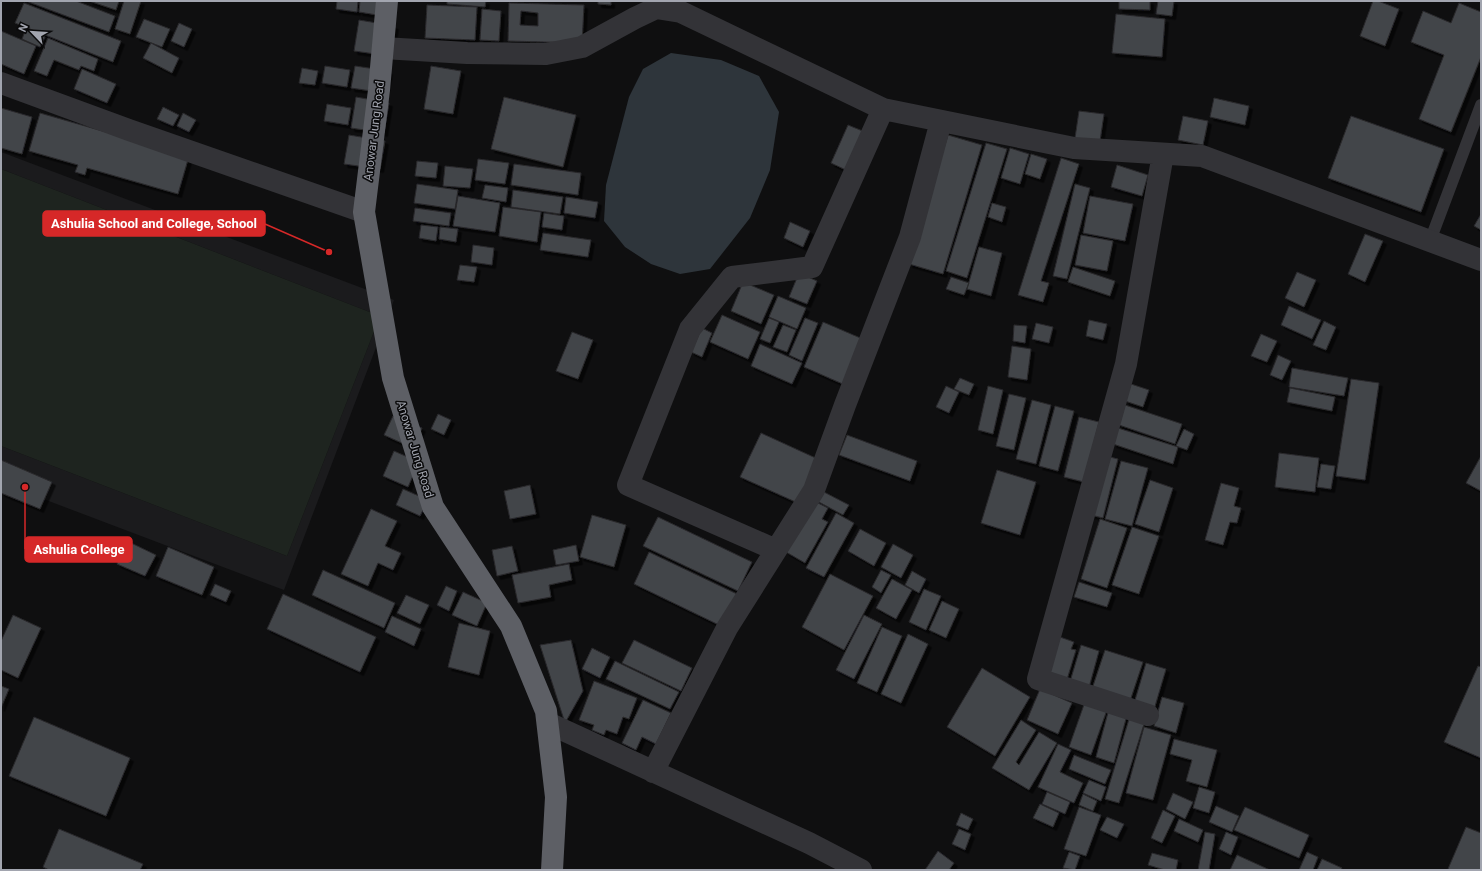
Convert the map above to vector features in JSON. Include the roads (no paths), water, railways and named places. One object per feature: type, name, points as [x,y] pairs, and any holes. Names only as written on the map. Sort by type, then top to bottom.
[{"type":"highway","name":"Anowar Jung Road","points":[[387,1],[364,212],[393,378],[433,507],[512,626],[546,711],[556,797],[552,870]]},
{"type":"street","points":[[383,48],[467,53],[546,54],[582,47],[656,8],[680,12],[882,110],[1074,148],[1202,156],[1481,260]]},
{"type":"street","points":[[1,83],[364,212]]},
{"type":"street","points":[[776,550],[628,485],[690,328],[732,278],[812,267],[882,110]]},
{"type":"street","points":[[653,772],[727,628],[814,490],[910,237],[941,121]]},
{"type":"street","points":[[1148,715],[1038,679],[1126,364],[1163,154]]},
{"type":"street","points":[[548,723],[809,843],[861,870]]},
{"type":"lane","points":[[1430,241],[1481,105]]},
{"type":"place","name":"Ashulia School and College, School","points":[[329,252]]},
{"type":"place","name":"Ashulia College","points":[[25,487]]}]
